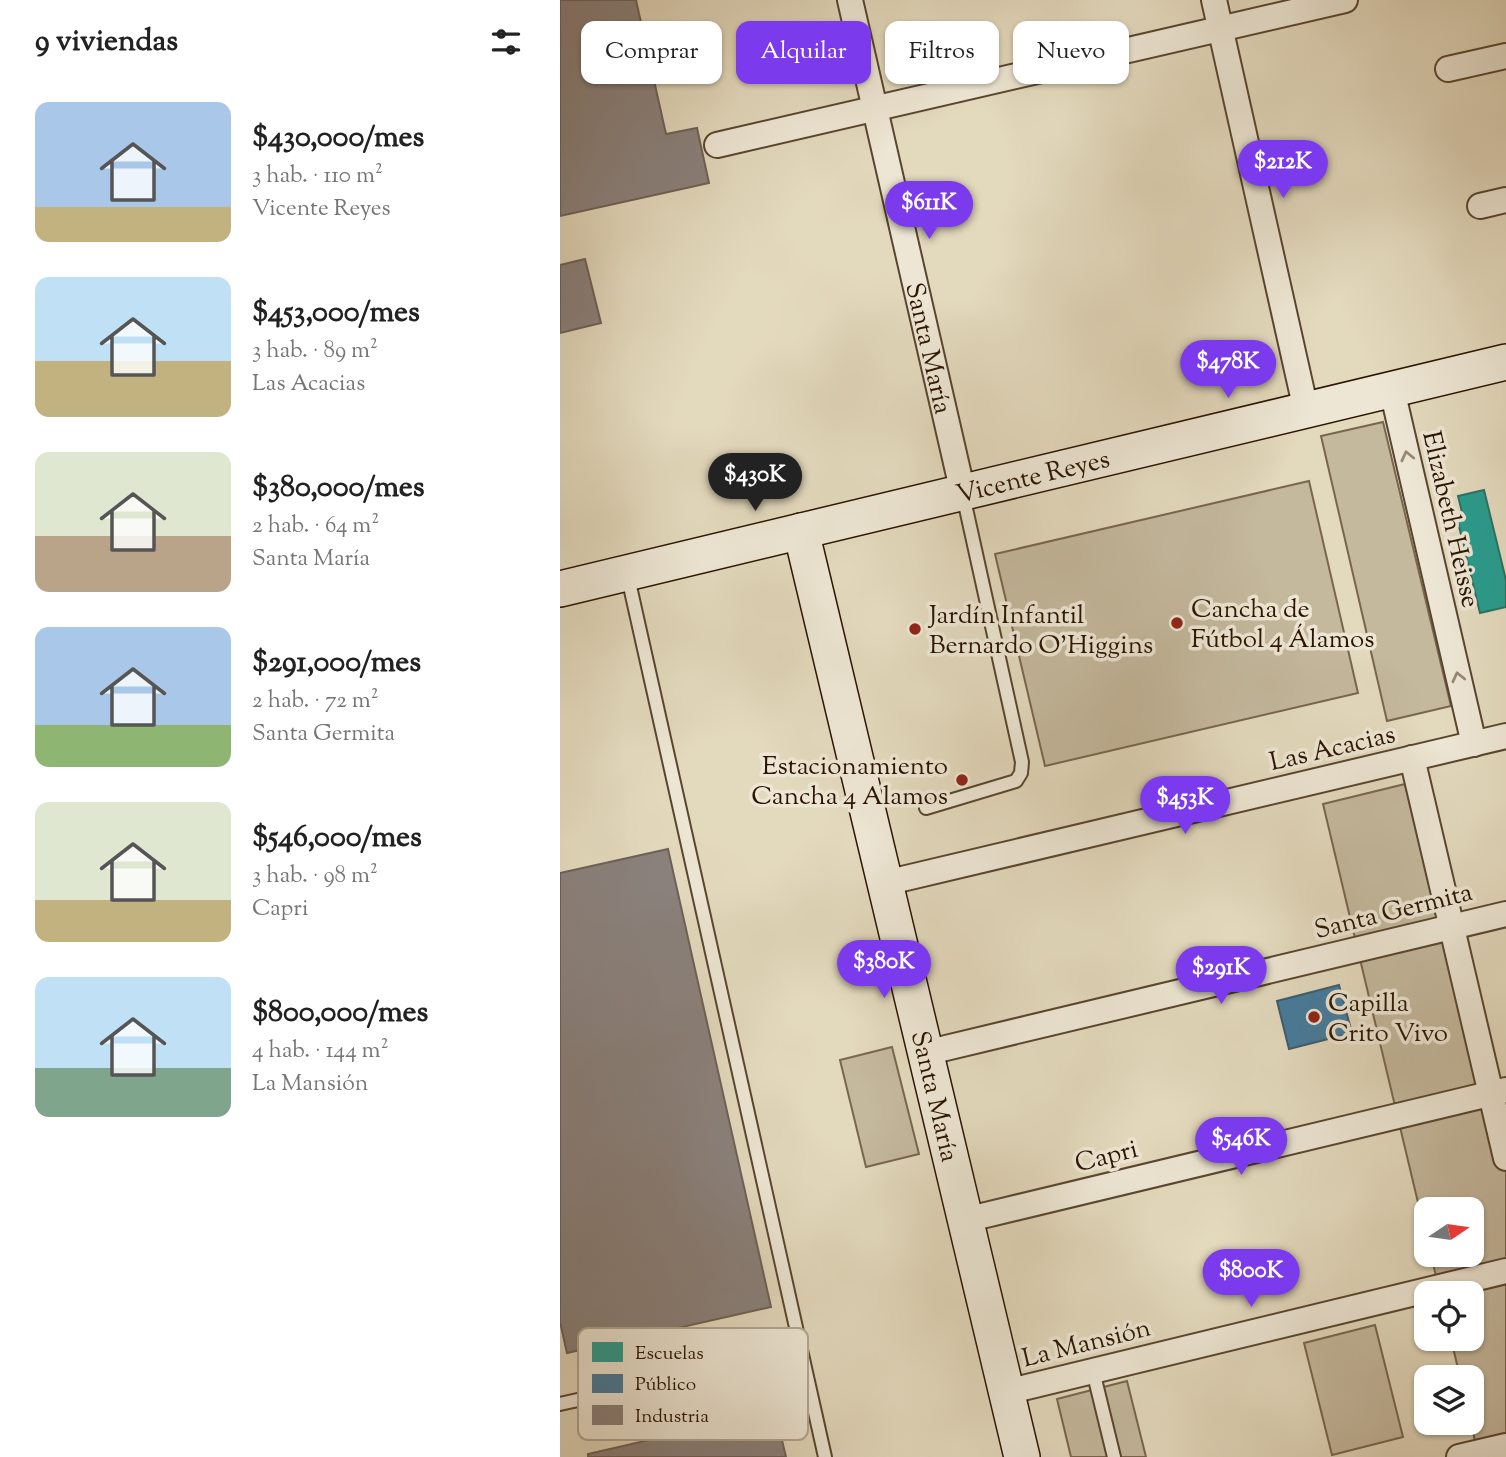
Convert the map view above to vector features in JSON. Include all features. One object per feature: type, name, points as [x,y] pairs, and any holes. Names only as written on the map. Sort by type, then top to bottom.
[{"type":"street","name":"Santa María","points":[[850,0],[963,493]]},
{"type":"street","points":[[1214,0],[1307,410]]},
{"type":"street","points":[[717,145],[1345,0]]},
{"type":"street","points":[[1448,69],[1506,56]]},
{"type":"street","points":[[1480,206],[1506,200]]},
{"type":"street","name":"Vicente Reyes","points":[[560,589],[1506,362]]},
{"type":"street","name":"Elizabeth Heisse","points":[[1392,390],[1474,744]]},
{"type":"street","name":"Santa María","points":[[801,531],[1022,1457]]},
{"type":"street","name":"Las Acacias","points":[[885,883],[1506,736]]},
{"type":"street","points":[[1412,758],[1452,927],[1498,1091],[1506,1158]]},
{"type":"street","name":"Santa Germita","points":[[925,1053],[1506,914]]},
{"type":"street","name":"Capri","points":[[965,1220],[1498,1091]]},
{"type":"street","name":"La Mansión","points":[[1006,1392],[1506,1271]]},
{"type":"street","points":[[1459,1457],[1506,1446]]},
{"type":"lane","points":[[926,808],[1016,781],[1023,762],[963,493]]},
{"type":"lane","points":[[626,573],[796,1328]]},
{"type":"lane","points":[[1093,1371],[1114,1457]]},
{"type":"lane","points":[[808,1382],[825,1457]]},
{"type":"lane","points":[[560,1404],[578,1400]]},
{"type":"shaded area","points":[[1383,422],[1451,706],[1387,721],[1321,436]]},
{"type":"shaded area","name":"Cancha de Fútbol 4 Álamos","points":[[1309,481],[1358,693],[1045,766],[995,554]]},
{"type":"shaded area","points":[[1405,784],[1485,1117],[1506,1113],[1506,1434],[1475,1441],[1474,1435],[1484,1435],[1484,1365],[1457,1365],[1454,1351],[1484,1351],[1484,1281],[1437,1281],[1434,1267],[1484,1267],[1484,1197],[1417,1197],[1323,804]]},
{"type":"shaded area","points":[[892,1047],[919,1154],[866,1167],[840,1060]]},
{"type":"shaded area","points":[[1375,1325],[1403,1437],[1332,1455],[1304,1343]]},
{"type":"shaded area","points":[[1127,1381],[1146,1457],[1071,1457],[1057,1399]]},
{"type":"building: Escuelas","points":[[1484,490],[1506,580],[1506,607],[1480,613],[1457,518],[1463,516],[1458,496]]},
{"type":"building: Público","name":"Capilla Crito Vivo","points":[[1339,985],[1352,1033],[1289,1049],[1277,1001]]},
{"type":"building: Industria","points":[[560,0],[636,0],[641,21],[581,21],[581,84],[655,84],[666,134],[697,128],[709,183],[560,216]]},
{"type":"building: Industria","points":[[585,259],[601,323],[560,333],[560,265]]},
{"type":"building: Industria","points":[[668,849],[771,1307],[678,1328],[578,1328],[578,1351],[567,1353],[560,1322],[560,873]]},
{"type":"building: Industria","points":[[649,1440],[782,1440],[786,1457],[588,1457],[588,1454]]},
{"type":"place","name":"Cancha de Fútbol 4 Álamos","points":[[1177,623]]},
{"type":"place","name":"Jardín Infantil Bernardo O'Higgins","points":[[915,629]]},
{"type":"place","name":"Estacionamiento Cancha 4 Alamos","points":[[962,780]]},
{"type":"place","name":"Capilla Crito Vivo","points":[[1314,1017]]}]
